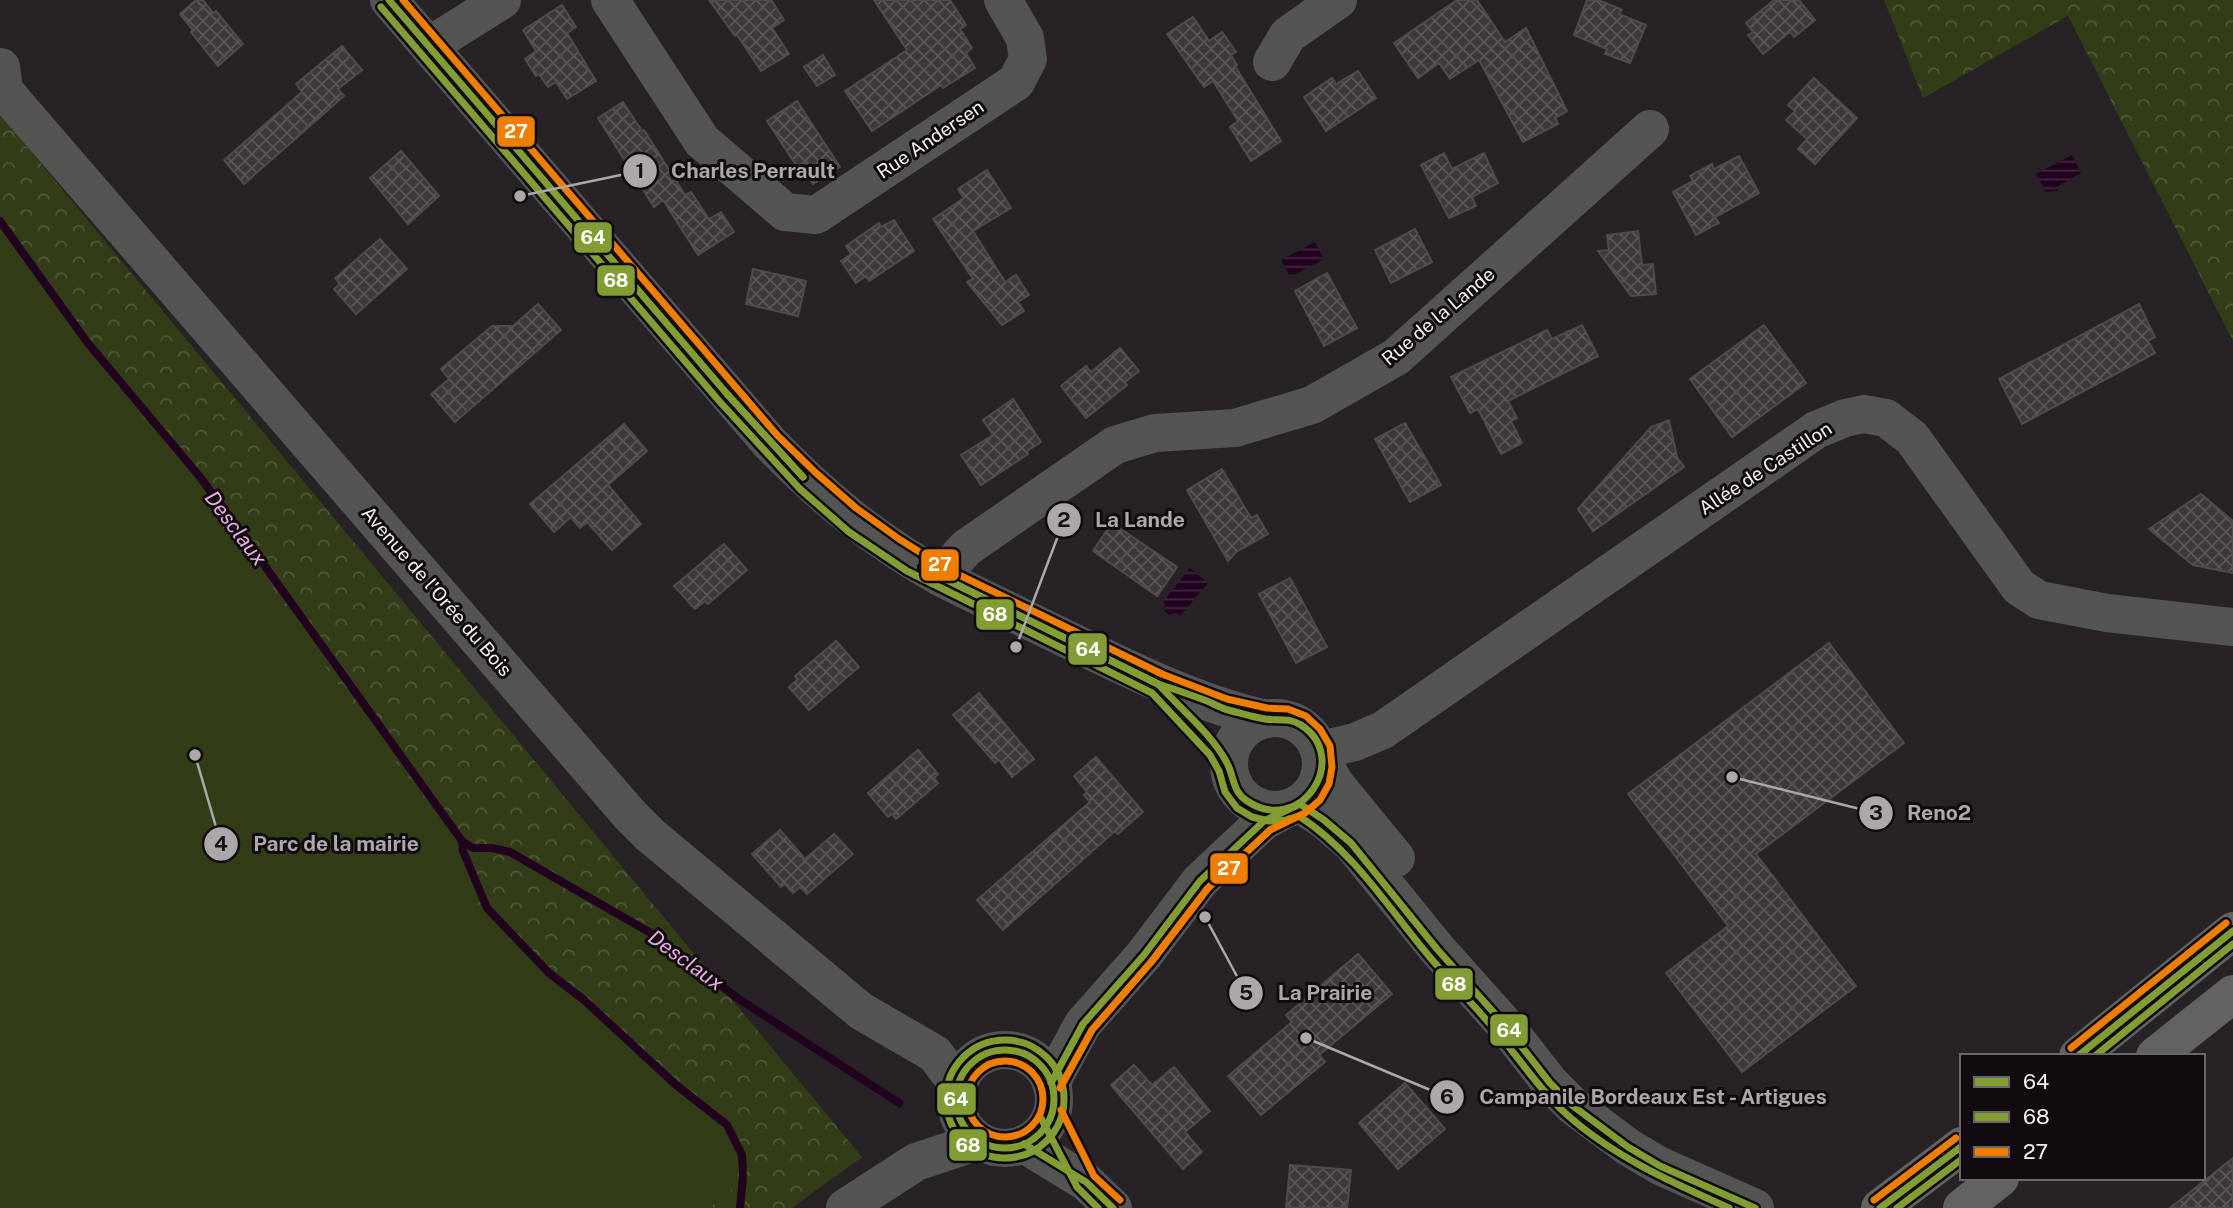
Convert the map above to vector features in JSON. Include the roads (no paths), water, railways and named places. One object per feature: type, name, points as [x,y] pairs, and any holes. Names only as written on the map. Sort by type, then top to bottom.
[{"type":"highway","points":[[2080,1054],[2233,931]]},
{"type":"highway","points":[[2158,1054],[2233,995]]},
{"type":"highway","points":[[1880,1208],[1960,1148]]},
{"type":"highway","points":[[1962,1208],[1997,1180]]},
{"type":"street","points":[[429,46],[502,0]]},
{"type":"street","name":"Rue Andersen","points":[[610,0],[702,141],[785,212],[816,215],[1016,82],[1028,59],[1027,48],[1025,38],[1003,0]]},
{"type":"street","points":[[1272,62],[1288,35],[1338,0]]},
{"type":"street","points":[[404,4],[429,46],[728,395],[788,462],[855,523],[912,562],[940,577],[1158,684],[1224,709],[1266,719],[1286,719],[1301,725],[1312,736],[1336,785],[1421,889],[1464,950],[1504,1024]]},
{"type":"street","name":"Avenue de l'Orée du Bois","points":[[1,66],[4,90],[19,108],[630,815],[650,835],[861,1010],[935,1054],[965,1084]]},
{"type":"street","name":"Rue de la Lande","points":[[940,577],[966,548],[1115,445],[1155,433],[1235,428],[1312,405],[1396,357],[1650,129]]},
{"type":"street","name":"Allée de Castillon","points":[[1321,755],[1383,730],[1816,430],[1845,418],[1864,414],[1886,418],[1912,438],[2019,587],[2039,600],[2107,613],[2233,627]]},
{"type":"street","points":[[1158,684],[1208,734],[1219,749],[1243,799],[1256,807],[1271,811],[1292,807],[1324,820],[1351,843],[1437,949],[1504,1024],[1550,1083],[1573,1106],[1599,1127],[1660,1166],[1755,1208]]},
{"type":"street","points":[[1200,881],[1224,819],[1231,774],[1229,758],[1233,744],[1242,730],[1266,719]]},
{"type":"street","points":[[965,1084],[966,1130],[979,1141],[991,1147],[1006,1148],[1034,1139],[1045,1128],[1051,1099],[1083,1024],[1152,945],[1200,881],[1264,821],[1311,794],[1319,780],[1321,755]]},
{"type":"street","points":[[1021,1054],[1083,1024]]},
{"type":"street","points":[[916,1162],[965,1084],[1002,1051],[1021,1054],[1032,1059],[1044,1070],[1064,1143],[1099,1195]]},
{"type":"street","points":[[845,1208],[916,1162],[979,1141]]},
{"type":"street","points":[[1024,1144],[1099,1195]]},
{"type":"waterway","name":"Desclaux","points":[[0,221],[87,342],[200,477],[462,841],[463,851],[487,908],[549,973],[584,1000],[675,1084],[727,1125],[742,1155],[740,1208]]},
{"type":"waterway","name":"Desclaux","points":[[462,841],[473,848],[510,852],[656,936],[736,997],[899,1103]]},
{"type":"place","name":"Charles Perrault","points":[[520,196]]},
{"type":"place","name":"La Lande","points":[[1016,647]]},
{"type":"place","name":"Parc de la mairie","points":[[195,755]]},
{"type":"place","name":"Reno2","points":[[1732,777]]},
{"type":"place","name":"La Prairie","points":[[1205,917]]},
{"type":"place","name":"Campanile Bordeaux Est - Artigues","points":[[1306,1038]]}]
